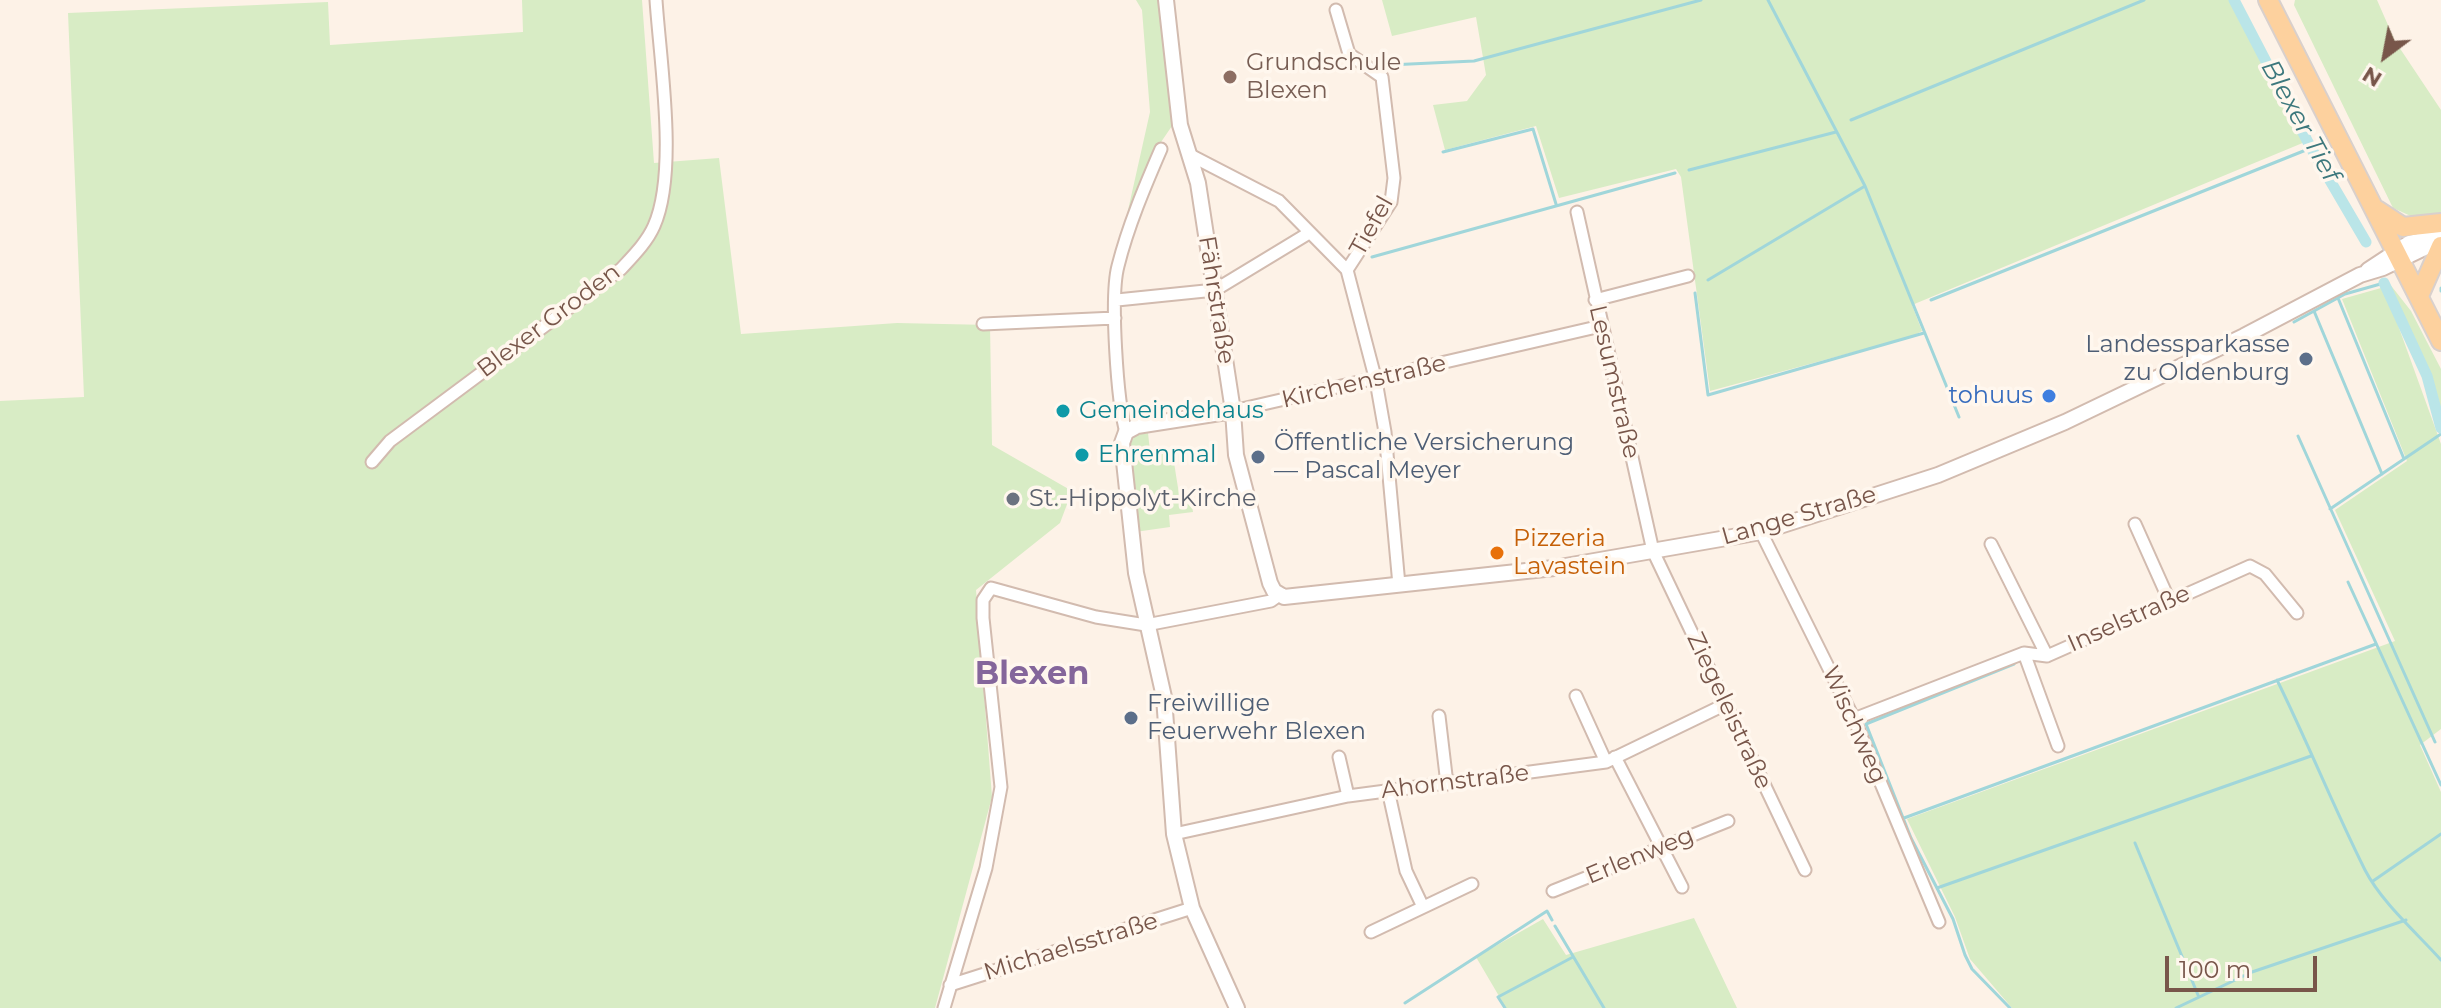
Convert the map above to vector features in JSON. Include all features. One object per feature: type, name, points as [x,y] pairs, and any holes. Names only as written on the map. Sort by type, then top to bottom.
[{"type":"main road","points":[[2268,0],[2441,341]]},
{"type":"main road","points":[[2278,20],[2284,0]]},
{"type":"main road","points":[[2375,208],[2403,227],[2441,223]]},
{"type":"main road","points":[[2419,296],[2441,241]]},
{"type":"street","name":"Blexer Groden","points":[[372,462],[390,441],[621,269],[644,244],[655,225],[667,178],[656,0]]},
{"type":"street","name":"Fährstraße","points":[[1166,0],[1180,125],[1190,155],[1215,290],[1241,476],[1270,583],[1278,596]]},
{"type":"street","name":"Tiefel","points":[[1336,10],[1349,54],[1382,77],[1394,178],[1391,202],[1347,270]]},
{"type":"street","points":[[1161,149],[1117,269],[1115,318],[1121,416],[1126,432],[1122,443],[1124,483],[1146,625],[1164,697],[1174,834],[1192,908],[1237,1008]]},
{"type":"street","points":[[1190,155],[1279,201],[1347,270],[1376,381],[1385,432],[1399,585]]},
{"type":"street","name":"Lesumstraße","points":[[1577,212],[1653,551]]},
{"type":"street","points":[[1117,300],[1215,290],[1309,233]]},
{"type":"street","name":"Lange Straße","points":[[950,985],[986,868],[1001,787],[983,618],[983,600],[991,588],[1096,617],[1146,625],[1271,601],[1278,596],[1554,568],[1761,532],[1938,475],[2052,428],[2244,336],[2397,255],[2441,241]]},
{"type":"street","points":[[1595,300],[1688,276]]},
{"type":"street","points":[[983,324],[1115,318]]},
{"type":"street","name":"Kirchenstraße","points":[[1126,432],[1137,426],[1233,411],[1376,381],[1601,326]]},
{"type":"street","points":[[2135,524],[2169,600]]},
{"type":"street","name":"Wischweg","points":[[1761,532],[1854,719],[1939,922]]},
{"type":"street","points":[[1991,544],[2047,656]]},
{"type":"street","name":"Ziegeleistraße","points":[[1653,551],[1805,870]]},
{"type":"street","name":"Inselstraße","points":[[1854,719],[2024,653],[2047,656],[2250,566],[2265,574],[2297,613]]},
{"type":"street","points":[[2024,653],[2058,746]]},
{"type":"street","points":[[1576,696],[1664,847],[1682,887]]},
{"type":"street","name":"Ahornstraße","points":[[1174,834],[1348,796],[1611,759],[1726,704]]},
{"type":"street","points":[[1439,716],[1447,784]]},
{"type":"street","points":[[1339,757],[1348,796]]},
{"type":"street","points":[[1388,790],[1406,871],[1423,907]]},
{"type":"street","name":"Erlenweg","points":[[1553,891],[1728,821]]},
{"type":"street","points":[[1371,932],[1472,884]]},
{"type":"street","name":"Michaelsstraße","points":[[950,985],[1192,908]]},
{"type":"street","points":[[944,1008],[950,985]]},
{"type":"green space","points":[[522,0],[642,0],[654,163],[719,158],[741,334],[897,323],[990,325],[992,445],[1072,491],[1060,523],[976,590],[992,797],[935,1008],[0,1008],[0,401],[84,397],[68,13],[328,2],[330,45],[523,32]]},
{"type":"green space","points":[[1136,0],[1160,0],[1174,123],[1159,145],[1120,246],[1150,112],[1142,10]]},
{"type":"green space","points":[[1382,0],[2231,0],[2305,142],[1912,305],[1922,331],[1913,336],[1710,391],[1681,177],[1676,169],[1559,198],[1536,126],[1445,150],[1433,105],[1467,101],[1486,75],[1476,17],[1392,36]]},
{"type":"green space","points":[[2295,0],[2377,0],[2395,41],[2441,110],[2441,214],[2413,217],[2393,208],[2294,5]]},
{"type":"green space","points":[[2389,283],[2411,311],[2441,369],[2441,413],[2430,373]]},
{"type":"green space","points":[[2381,288],[2386,292],[2441,444],[2441,729],[2420,745],[2441,792],[2441,1008],[2012,1008],[1970,959],[1955,917],[1907,819],[2395,641],[2335,510],[2407,461],[2342,299]]},
{"type":"green space","points":[[1148,433],[1150,451],[1172,450],[1179,494],[1190,493],[1193,512],[1169,515],[1170,527],[1135,532],[1129,447],[1135,435]]},
{"type":"green space","points":[[1694,918],[1737,1008],[1506,1008],[1476,957],[1543,919],[1566,955]]},
{"type":"waterway","points":[[1389,65],[1474,61],[1701,0]]},
{"type":"waterway","points":[[1768,0],[1865,186],[1959,417]]},
{"type":"waterway","points":[[1851,120],[2144,0]]},
{"type":"waterway","name":"Blexer Tief","points":[[2234,0],[2311,148],[2366,242]]},
{"type":"waterway","points":[[1443,152],[1533,129],[1556,204]]},
{"type":"waterway","points":[[1689,170],[1836,132]]},
{"type":"waterway","points":[[1931,300],[2311,148]]},
{"type":"waterway","points":[[1372,257],[1675,173]]},
{"type":"waterway","points":[[1708,280],[1865,186]]},
{"type":"waterway","points":[[2294,322],[2345,294],[2384,283]]},
{"type":"waterway","name":"Blexer Tief","points":[[2384,283],[2427,376],[2441,428]]},
{"type":"waterway","points":[[1695,293],[1708,395],[1924,333]]},
{"type":"waterway","points":[[2338,298],[2404,459]]},
{"type":"waterway","points":[[2314,311],[2382,474]]},
{"type":"waterway","points":[[2330,509],[2441,434]]},
{"type":"waterway","points":[[2298,436],[2435,742]]},
{"type":"waterway","points":[[2348,582],[2441,785]]},
{"type":"waterway","points":[[1904,818],[2376,644]]},
{"type":"waterway","points":[[2010,1008],[1972,969],[1953,919],[1911,838],[1866,724],[2014,664]]},
{"type":"waterway","points":[[2277,680],[2372,882],[2390,906],[2441,960]]},
{"type":"waterway","points":[[1937,888],[2311,756]]},
{"type":"waterway","points":[[2373,881],[2441,834]]},
{"type":"waterway","points":[[2135,843],[2198,995]]},
{"type":"waterway","points":[[1405,1003],[1547,911],[1552,920]]},
{"type":"waterway","points":[[2176,1008],[2252,972],[2406,920]]},
{"type":"waterway","points":[[1555,926],[1604,1008]]},
{"type":"waterway","points":[[1505,1008],[1498,997],[1573,957]]},
{"type":"place","name":"Grundschule Blexen","points":[[1230,77]]},
{"type":"place","name":"Landessparkasse zu Oldenburg","points":[[2306,359]]},
{"type":"place","name":"tohuus","points":[[2049,396]]},
{"type":"place","name":"Gemeindehaus","points":[[1063,411]]},
{"type":"place","name":"Ehrenmal","points":[[1082,455]]},
{"type":"place","name":"Öffentliche Versicherung — Pascal Meyer","points":[[1258,457]]},
{"type":"place","name":"St.-Hippolyt-Kirche","points":[[1013,499]]},
{"type":"place","name":"Pizzeria Lavastein","points":[[1497,553]]},
{"type":"place","name":"Freiwillige Feuerwehr Blexen","points":[[1131,718]]},
{"type":"district","name":"Blexen","points":[[1032,675]]}]
